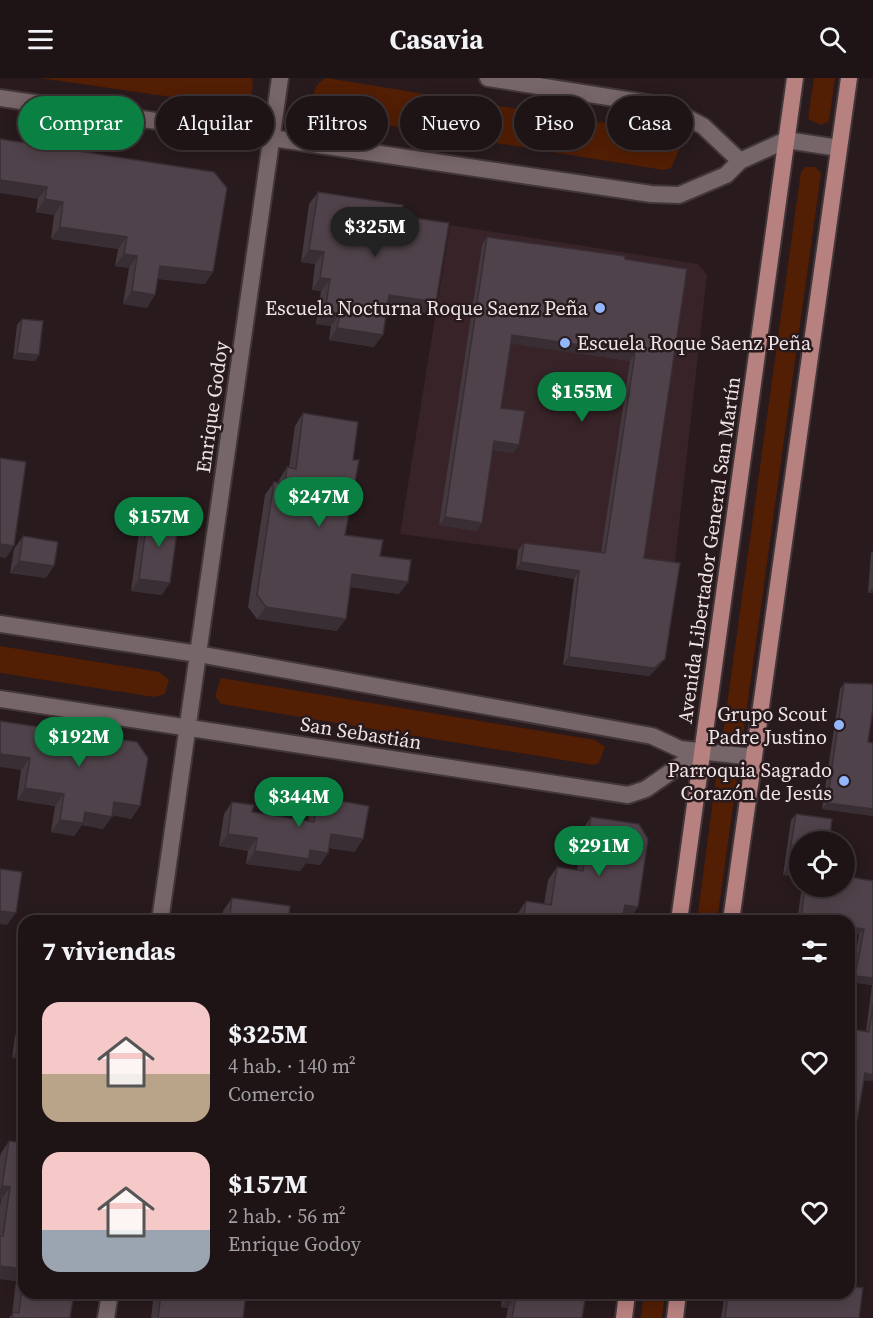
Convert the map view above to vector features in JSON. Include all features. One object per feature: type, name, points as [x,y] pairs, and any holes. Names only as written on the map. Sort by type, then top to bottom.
[{"type":"main road","name":"Avenida Libertador General San Martín","points":[[680,915],[795,78]]},
{"type":"main road","points":[[731,915],[849,78]]},
{"type":"main road","points":[[624,1318],[626,1299]]},
{"type":"main road","points":[[675,1318],[677,1299]]},
{"type":"street","name":"Enrique Godoy","points":[[274,122],[280,78]]},
{"type":"street","points":[[488,78],[665,106],[703,126],[740,161]]},
{"type":"street","points":[[0,98],[156,120]]},
{"type":"street","points":[[274,136],[639,192],[679,195],[726,175],[740,161],[786,140],[839,148]]},
{"type":"street","name":"Enrique Godoy","points":[[161,915],[270,150]]},
{"type":"street","points":[[0,624],[198,654],[652,736],[680,749],[753,757]]},
{"type":"street","name":"San Sebastián","points":[[0,699],[628,795],[646,789],[702,750]]},
{"type":"street","points":[[106,1318],[109,1299]]},
{"type":"shaded area","points":[[40,78],[252,78],[253,87],[250,96],[164,96]]},
{"type":"shaded area","points":[[326,78],[438,96],[400,96],[400,127],[388,125],[388,96],[314,96],[315,88]]},
{"type":"shaded area","points":[[814,78],[835,78],[829,121],[821,125],[808,119]]},
{"type":"shaded area","points":[[502,106],[514,108],[514,146],[502,144]]},
{"type":"shaded area","points":[[595,121],[607,123],[607,150],[679,150],[671,168],[663,170],[540,150],[595,150]]},
{"type":"shaded area","points":[[806,167],[815,167],[821,173],[743,736],[732,740],[723,734],[801,171]]},
{"type":"shaded area","name":"Escuela Roque Saenz Peña","points":[[450,225],[698,264],[707,275],[674,571],[400,534]]},
{"type":"shaded area","points":[[0,646],[159,672],[169,680],[165,694],[154,697],[0,673]]},
{"type":"shaded area","points":[[221,678],[595,740],[605,747],[599,763],[593,765],[221,704],[215,696]]},
{"type":"shaded area","points":[[730,772],[737,778],[718,915],[698,915],[716,777],[721,773]]},
{"type":"shaded area","points":[[643,1299],[664,1299],[662,1318],[641,1318]]},
{"type":"building","points":[[0,139],[18,142],[18,150],[71,150],[214,172],[227,188],[213,272],[160,266],[155,295],[132,291],[137,256],[124,254],[127,237],[60,227],[63,202],[45,199],[47,187],[1,180],[0,187]]},
{"type":"building","points":[[318,192],[403,205],[401,216],[449,223],[436,302],[389,295],[383,335],[337,328],[340,314],[325,311],[330,279],[320,278],[324,252],[309,250]]},
{"type":"building","points":[[487,237],[625,256],[625,259],[687,269],[644,558],[680,563],[665,659],[654,668],[569,657],[579,571],[521,562],[524,543],[605,553],[635,353],[512,335],[501,408],[525,411],[519,445],[494,441],[482,523],[445,517]]},
{"type":"building","points":[[22,319],[43,321],[39,355],[17,353]]},
{"type":"building","points":[[303,413],[358,422],[353,460],[359,460],[345,535],[383,540],[380,556],[411,560],[408,582],[352,574],[346,619],[266,607],[257,595],[274,482],[285,484],[287,467],[296,469]]},
{"type":"building","points":[[0,458],[26,462],[14,546],[0,544]]},
{"type":"building","points":[[148,513],[179,517],[170,583],[139,579]]},
{"type":"building","points":[[23,536],[58,542],[54,566],[19,561]]},
{"type":"building","points":[[844,683],[873,684],[873,708],[868,742],[873,743],[873,809],[827,803]]},
{"type":"building","points":[[0,721],[137,742],[148,758],[140,806],[114,802],[112,817],[85,812],[83,823],[60,820],[64,794],[25,788],[30,758],[0,754]]},
{"type":"building","points":[[318,797],[369,806],[363,839],[331,834],[328,853],[310,850],[309,859],[255,851],[257,838],[228,834],[232,802],[254,805],[252,812],[314,822]]},
{"type":"building","points":[[796,814],[832,819],[830,831],[793,831]]},
{"type":"building","points":[[591,817],[639,824],[648,839],[638,907],[625,905],[623,915],[524,915],[526,901],[551,905],[557,867],[583,871]]},
{"type":"building","points":[[0,869],[22,872],[16,913],[0,911]]},
{"type":"building","points":[[855,878],[873,881],[873,978],[855,976],[864,929],[855,928],[855,915],[802,915],[804,897],[855,897]]},
{"type":"building","points":[[232,898],[290,906],[289,915],[230,915]]},
{"type":"building","points":[[873,1006],[873,1075],[865,1073],[857,1120],[855,1120],[855,1030],[869,1032]]},
{"type":"building","points":[[9,1141],[18,1142],[18,1268],[0,1266],[0,1236],[3,1236],[10,1187],[2,1186]]},
{"type":"building","points":[[855,1287],[863,1288],[859,1318],[725,1318],[727,1299],[855,1299]]},
{"type":"building","points":[[21,1299],[73,1299],[70,1318],[12,1318],[13,1312],[19,1313]]},
{"type":"building","points":[[160,1299],[245,1299],[243,1318],[158,1318]]},
{"type":"building","points":[[515,1299],[585,1299],[582,1318],[512,1318]]},
{"type":"place","name":"Escuela Nocturna Roque Saenz Peña","points":[[600,308]]},
{"type":"place","name":"Escuela Roque Saenz Peña","points":[[565,343]]},
{"type":"place","name":"Grupo Scout Padre Justino","points":[[839,725]]},
{"type":"place","name":"Parroquia Sagrado Corazón de Jesús","points":[[844,781]]}]
